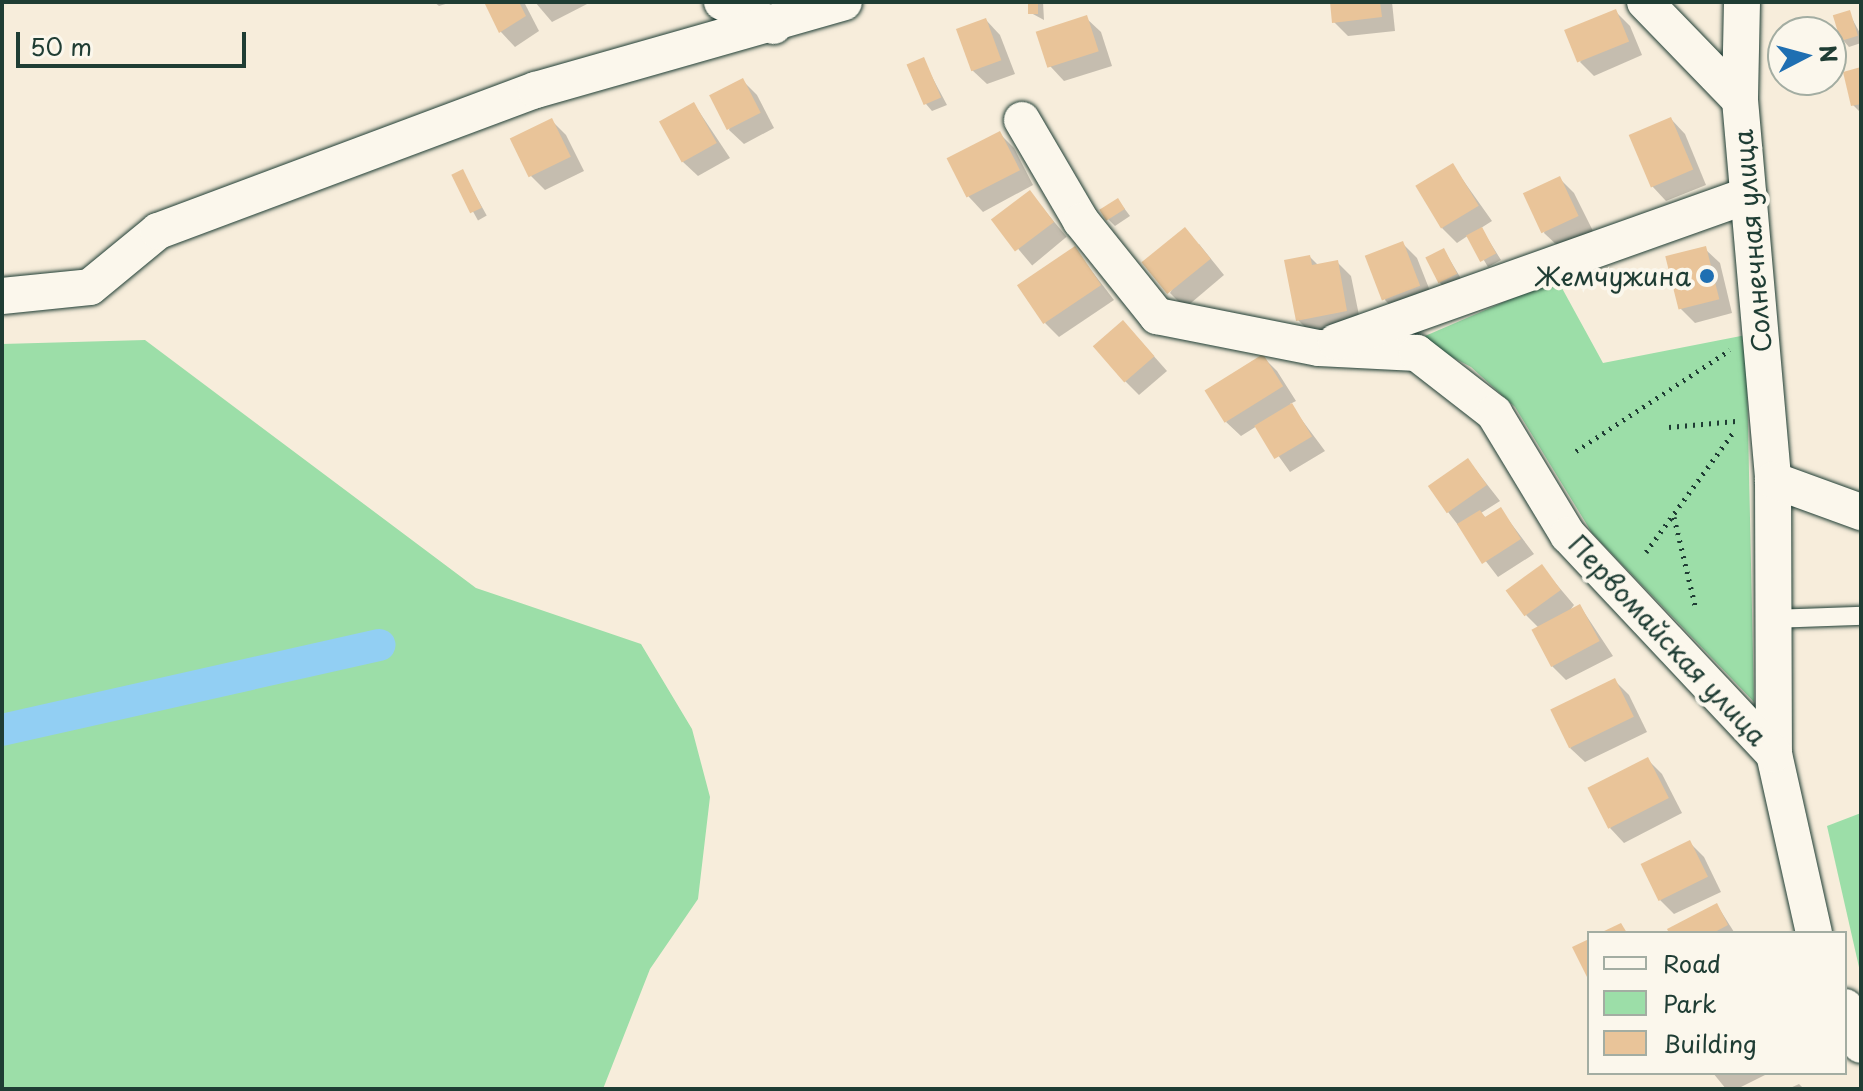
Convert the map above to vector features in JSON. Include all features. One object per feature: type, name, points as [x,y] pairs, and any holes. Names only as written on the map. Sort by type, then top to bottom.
[{"type":"street","points":[[722,2],[774,26]]},
{"type":"street","points":[[2,296],[90,287],[158,231],[341,166],[536,90],[774,26],[844,2]]},
{"type":"street","points":[[1645,2],[1740,100]]},
{"type":"street","name":"Солнечная улица","points":[[1742,2],[1740,100],[1773,480],[1774,754]]},
{"type":"street","name":"Первомайская улица","points":[[1022,120],[1081,221],[1157,316],[1319,348],[1417,353],[1494,413],[1568,535],[1774,754],[1814,931]]},
{"type":"street","points":[[1319,348],[1749,195]]},
{"type":"street","points":[[1773,480],[1861,512]]},
{"type":"street","points":[[1847,1012],[1861,1045]]},
{"type":"lane","points":[[1773,619],[1861,616]]},
{"type":"path","points":[[1576,451],[1734,347]]},
{"type":"path","points":[[1646,552],[1742,421],[1669,427]]},
{"type":"path","points":[[1674,516],[1696,609]]},
{"type":"green space","points":[[1557,279],[1603,363],[1746,335],[1754,702],[1592,533],[1515,407],[1471,367],[1418,339]]},
{"type":"green space","points":[[145,340],[476,588],[641,644],[692,729],[710,797],[698,899],[650,969],[603,1089],[2,1089],[2,344]]},
{"type":"green space","points":[[1861,813],[1861,976],[1827,826]]},
{"type":"building","points":[[484,2],[519,2],[526,16],[499,33]]},
{"type":"building","points":[[1028,2],[1038,2],[1038,14],[1028,14]]},
{"type":"building","points":[[1330,2],[1380,2],[1382,17],[1332,23]]},
{"type":"building","points":[[1616,9],[1629,41],[1577,62],[1564,30]]},
{"type":"building","points":[[1850,10],[1858,36],[1847,39],[1847,16],[1833,16]]},
{"type":"building","points":[[1087,15],[1099,51],[1047,68],[1036,32]]},
{"type":"building","points":[[986,18],[1001,60],[971,71],[956,29]]},
{"type":"building","points":[[924,57],[941,98],[924,105],[907,64]]},
{"type":"building","points":[[1861,67],[1861,104],[1851,106],[1847,71]]},
{"type":"building","points":[[743,78],[761,113],[727,130],[709,95]]},
{"type":"building","points":[[694,102],[717,143],[682,162],[659,121]]},
{"type":"building","points":[[1671,117],[1693,169],[1651,187],[1629,135]]},
{"type":"building","points":[[552,118],[571,157],[529,177],[510,139]]},
{"type":"building","points":[[1000,131],[1020,170],[967,197],[947,158]]},
{"type":"building","points":[[1453,163],[1479,206],[1441,229],[1415,186]]},
{"type":"building","points":[[463,169],[482,208],[470,213],[451,175]]},
{"type":"building","points":[[1560,176],[1579,216],[1541,233],[1523,193]]},
{"type":"building","points":[[1030,190],[1054,222],[1015,251],[991,219]]},
{"type":"building","points":[[1118,198],[1125,209],[1106,221],[1099,210]]},
{"type":"building","points":[[1185,227],[1211,259],[1167,294],[1141,262]]},
{"type":"building","points":[[1482,227],[1496,253],[1480,262],[1466,235]]},
{"type":"building","points":[[1403,241],[1420,286],[1382,301],[1365,256]]},
{"type":"building","points":[[1075,246],[1101,285],[1043,324],[1017,285]]},
{"type":"building","points":[[1706,246],[1719,299],[1679,310],[1665,256]]},
{"type":"building","points":[[1444,248],[1457,274],[1438,283],[1425,258]]},
{"type":"building","points":[[1310,255],[1312,265],[1338,260],[1347,311],[1296,321],[1284,260]]},
{"type":"building","points":[[1123,320],[1154,356],[1124,382],[1093,346]]},
{"type":"building","points":[[1263,354],[1283,386],[1225,423],[1204,391]]},
{"type":"building","points":[[1292,403],[1312,436],[1274,459],[1254,426]]},
{"type":"building","points":[[1468,458],[1487,485],[1447,513],[1428,486]]},
{"type":"building","points":[[1501,507],[1521,539],[1482,564],[1457,524],[1480,510],[1485,517]]},
{"type":"building","points":[[1542,564],[1561,590],[1524,616],[1506,590]]},
{"type":"building","points":[[1580,604],[1600,641],[1551,667],[1531,630]]},
{"type":"building","points":[[1615,678],[1634,717],[1569,748],[1550,710]]},
{"type":"building","points":[[1648,757],[1669,798],[1608,829],[1587,788]]},
{"type":"building","points":[[1690,840],[1708,877],[1659,901],[1641,864]]},
{"type":"building","points":[[1717,903],[1728,925],[1717,931],[1667,929]]},
{"type":"building","points":[[1621,923],[1626,931],[1604,931]]},
{"type":"building","points":[[1587,940],[1587,977],[1572,947]]},
{"type":"waterway","points":[[2,730],[380,645]]},
{"type":"place","name":"Жемчужина","points":[[1707,276]]}]
